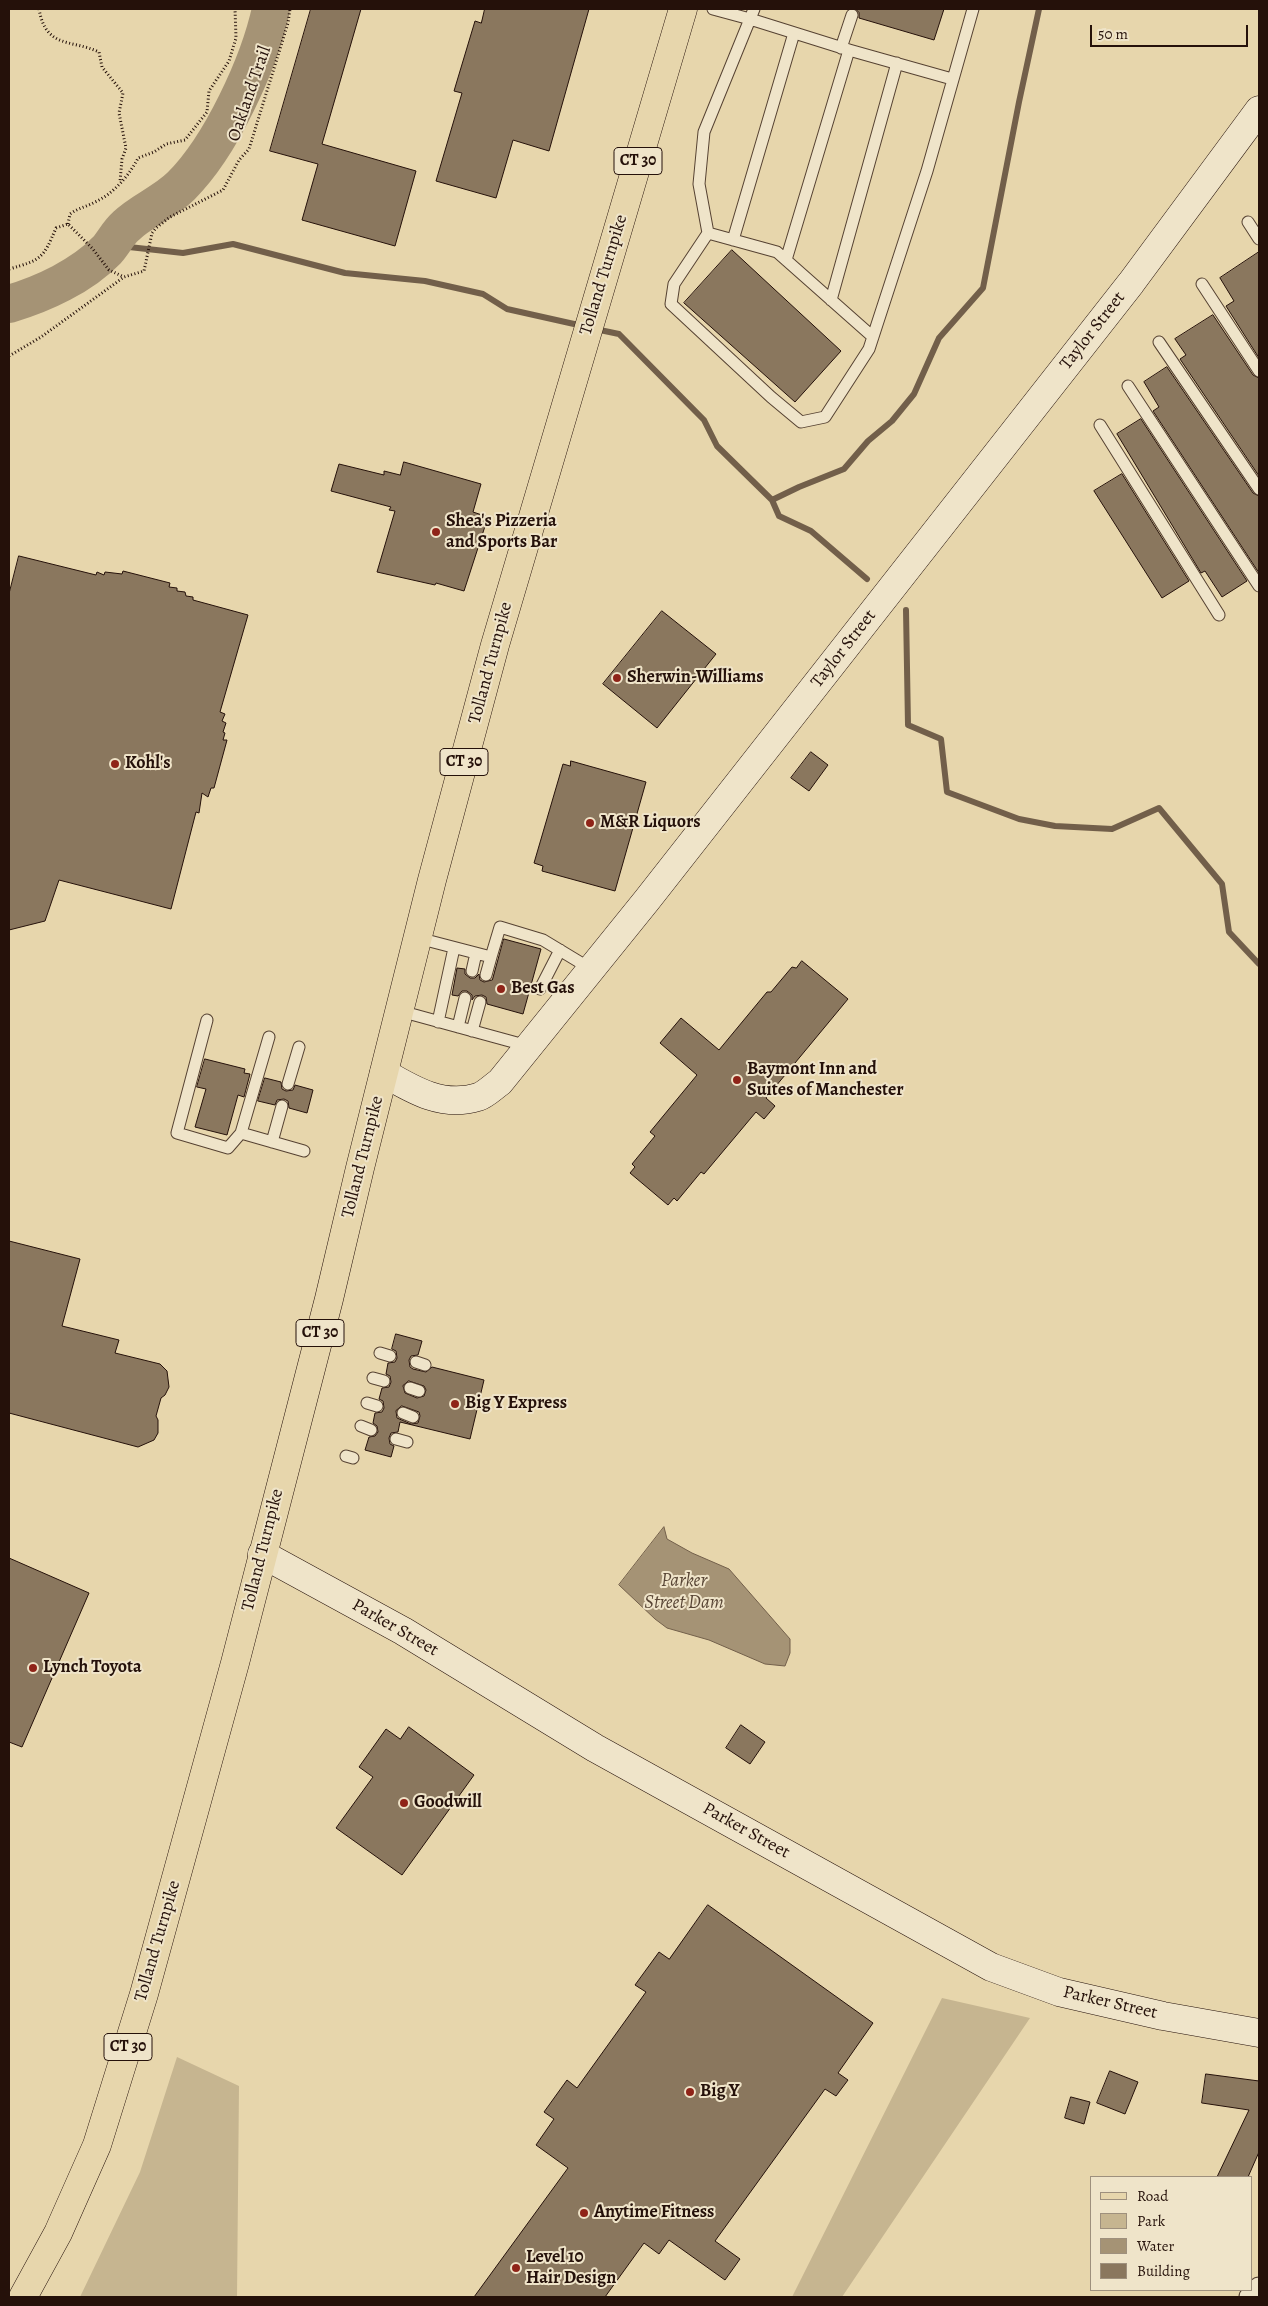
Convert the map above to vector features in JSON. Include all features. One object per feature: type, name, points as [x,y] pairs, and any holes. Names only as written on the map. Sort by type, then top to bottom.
[{"type":"main road","name":"Tolland Turnpike","points":[[23,2297],[58,2233],[86,2171],[114,2094],[168,1906],[262,1554],[329,1299],[418,938],[502,619],[683,9]]},
{"type":"street","name":"Taylor Street","points":[[384,1073],[416,1092],[452,1102],[479,1097],[500,1082],[592,969],[1125,291],[1259,110]]},
{"type":"street","name":"Parker Street","points":[[262,1554],[403,1631],[595,1748],[991,1967],[1059,1992],[1163,2016],[1259,2033]]},
{"type":"street","points":[[1250,2297],[1259,2288]]},
{"type":"lane","points":[[714,9],[752,14],[794,32],[845,49],[952,79]]},
{"type":"lane","points":[[752,14],[704,132],[699,184],[708,232],[674,284],[671,304],[771,397],[801,422],[825,417],[869,348],[927,171],[973,9]]},
{"type":"lane","points":[[786,260],[845,49],[852,15]]},
{"type":"lane","points":[[733,240],[794,32]]},
{"type":"lane","points":[[831,300],[897,64]]},
{"type":"lane","points":[[1248,222],[1259,239]]},
{"type":"lane","points":[[708,232],[777,252],[873,337]]},
{"type":"lane","points":[[1202,284],[1259,371]]},
{"type":"lane","points":[[1159,342],[1259,489]]},
{"type":"lane","points":[[1128,386],[1259,586]]},
{"type":"lane","points":[[1100,425],[1219,615]]},
{"type":"lane","points":[[486,975],[500,927],[543,940],[592,969]]},
{"type":"lane","points":[[418,938],[491,957]]},
{"type":"lane","points":[[438,1022],[454,948]]},
{"type":"lane","points":[[540,988],[560,950]]},
{"type":"lane","points":[[472,971],[476,953]]},
{"type":"lane","points":[[458,1027],[465,998]]},
{"type":"lane","points":[[472,1031],[480,1002]]},
{"type":"lane","points":[[400,1012],[529,1046]]},
{"type":"lane","points":[[206,1020],[177,1133],[228,1148],[241,1133],[269,1037]]},
{"type":"lane","points":[[288,1084],[299,1047]]},
{"type":"lane","points":[[272,1142],[282,1106]]},
{"type":"lane","points":[[241,1133],[304,1151]]},
{"type":"path","points":[[39,9],[40,19],[57,41],[74,46],[87,46],[99,52],[102,67],[122,93],[119,113],[126,148],[122,159],[120,183]]},
{"type":"path","name":"Oakland Trail","points":[[9,269],[38,260],[44,254],[56,228],[68,224],[70,214],[78,208],[107,196],[132,169],[138,158],[154,152],[166,144],[185,140],[207,112],[208,91],[229,61],[236,38],[235,9]]},
{"type":"path","name":"Oakland Trail","points":[[124,277],[144,271],[152,233],[170,217],[223,190],[239,160],[249,149],[288,23],[290,9]]},
{"type":"path","points":[[68,224],[92,248],[108,270],[124,277]]},
{"type":"path","points":[[9,356],[41,337],[124,277]]},
{"type":"green space","points":[[942,1998],[1030,2018],[842,2297],[792,2297]]},
{"type":"green space","points":[[177,2057],[239,2086],[237,2297],[80,2297],[140,2172]]},
{"type":"water","name":"Parker Street Dam","points":[[664,1527],[667,1539],[692,1553],[729,1569],[790,1639],[790,1653],[785,1666],[765,1664],[709,1640],[667,1628],[619,1585]]},
{"type":"building","points":[[311,9],[361,9],[322,144],[416,171],[395,246],[302,220],[318,164],[270,151]]},
{"type":"building","points":[[485,9],[589,9],[549,151],[513,140],[496,198],[436,181],[462,93],[454,91],[475,21],[481,23]]},
{"type":"building","points":[[856,9],[944,9],[934,40],[859,18],[859,13]]},
{"type":"building","points":[[732,250],[841,351],[795,402],[684,303]]},
{"type":"building","points":[[1259,252],[1259,358],[1226,306],[1234,301],[1220,278]]},
{"type":"building","points":[[1213,315],[1253,375],[1259,378],[1259,476],[1180,359],[1186,355],[1175,339]]},
{"type":"building","points":[[1167,367],[1253,493],[1259,496],[1259,573],[1153,411],[1159,407],[1144,382]]},
{"type":"building","points":[[1141,419],[1247,581],[1222,597],[1205,571],[1201,573],[1117,434]]},
{"type":"building","name":"Shea's Pizzeria and Sports Bar","points":[[404,462],[481,484],[473,512],[488,517],[464,591],[436,583],[435,585],[377,572],[395,511],[389,510],[391,507],[331,491],[339,464],[384,475],[384,471],[400,475]]},
{"type":"building","points":[[1122,474],[1189,581],[1162,598],[1094,491]]},
{"type":"building","name":"Kohl's","points":[[19,556],[96,575],[97,572],[104,575],[105,572],[122,574],[123,571],[170,583],[169,587],[185,592],[186,596],[193,597],[193,600],[248,615],[220,712],[225,714],[222,721],[226,723],[223,740],[227,740],[214,788],[211,788],[208,797],[202,793],[199,813],[196,812],[171,909],[59,880],[45,921],[9,930],[9,594]]},
{"type":"building","points":[[662,611],[716,654],[657,728],[603,684]]},
{"type":"building","points":[[811,752],[828,765],[809,791],[791,778]]},
{"type":"building","name":"M&R Liquors","points":[[571,761],[646,782],[615,891],[542,871],[543,866],[534,863],[563,764],[570,766]]},
{"type":"building","points":[[504,939],[541,949],[523,1014],[487,1004],[486,997],[482,995],[475,996],[472,1000],[472,995],[467,991],[462,991],[458,996],[452,995],[457,968],[465,969],[465,974],[470,978],[475,978],[479,974],[480,980],[484,982],[492,980]]},
{"type":"building","name":"Baymont Inn and Suites of Manchester","points":[[802,961],[848,999],[766,1098],[775,1106],[764,1119],[756,1112],[704,1174],[701,1172],[677,1201],[674,1198],[668,1205],[630,1173],[635,1167],[632,1164],[655,1136],[650,1132],[697,1075],[660,1043],[681,1018],[719,1050],[767,992],[771,992],[792,967],[796,968]]},
{"type":"building","points":[[205,1059],[245,1069],[244,1073],[250,1074],[244,1097],[238,1095],[227,1135],[195,1127],[206,1089],[197,1087]]},
{"type":"building","points":[[265,1078],[281,1082],[282,1089],[286,1091],[293,1090],[295,1085],[313,1090],[307,1113],[289,1108],[288,1101],[284,1099],[277,1100],[275,1105],[258,1101]]},
{"type":"building","points":[[9,1241],[80,1259],[62,1326],[119,1340],[115,1353],[160,1364],[167,1371],[169,1387],[161,1398],[156,1416],[158,1420],[158,1433],[154,1440],[138,1447],[9,1413]]},
{"type":"building","points":[[396,1334],[422,1341],[418,1355],[411,1356],[409,1360],[410,1367],[413,1369],[426,1372],[432,1367],[484,1380],[470,1439],[400,1422],[398,1432],[391,1433],[389,1438],[390,1444],[394,1446],[391,1457],[365,1450],[369,1437],[375,1436],[378,1432],[377,1426],[373,1423],[375,1413],[382,1412],[384,1408],[383,1401],[379,1399],[382,1388],[389,1387],[391,1382],[390,1376],[386,1374],[388,1363],[395,1362],[397,1358],[396,1351],[392,1349]],"holes":[[[409,1381],[424,1386],[426,1390],[424,1396],[417,1398],[405,1393],[403,1386]],[[402,1406],[419,1412],[418,1423],[411,1424],[397,1418],[396,1411]]]},
{"type":"building","name":"Lynch Toyota","points":[[9,1558],[89,1593],[22,1747],[9,1742]]},
{"type":"building","points":[[741,1725],[765,1742],[750,1764],[726,1748]]},
{"type":"building","name":"Goodwill","points":[[409,1727],[474,1775],[402,1875],[336,1828],[373,1777],[359,1767],[386,1729],[400,1739]]},
{"type":"building","name":"Big Y","points":[[708,1905],[873,2023],[838,2073],[848,2080],[836,2096],[825,2089],[715,2241],[740,2259],[725,2280],[669,2240],[659,2254],[644,2243],[605,2297],[474,2297],[568,2168],[536,2145],[554,2119],[544,2112],[567,2080],[577,2088],[646,1992],[635,1985],[659,1952],[669,1959]]},
{"type":"building","points":[[1110,2071],[1138,2082],[1125,2114],[1097,2103]]},
{"type":"building","points":[[1206,2074],[1259,2081],[1259,2152],[1248,2176],[1217,2176],[1249,2110],[1202,2103]]},
{"type":"building","points":[[1071,2097],[1090,2102],[1084,2124],[1065,2118]]},
{"type":"waterway","points":[[9,304],[61,283],[86,268],[107,250],[132,221],[181,186],[196,169],[224,127],[258,54],[271,9]]},
{"type":"waterway","points":[[595,329],[619,334],[704,420],[717,446],[772,500],[844,469],[868,441],[892,421],[914,394],[939,338],[983,288],[1039,9]]},
{"type":"waterway","points":[[111,245],[183,253],[233,244],[345,273],[425,281],[483,294],[507,309],[583,326]]},
{"type":"waterway","points":[[772,500],[779,516],[811,531],[867,579]]},
{"type":"waterway","points":[[906,610],[908,725],[941,739],[947,792],[1019,819],[1055,826],[1112,829],[1159,808],[1222,884],[1229,932],[1259,964]]},
{"type":"place","name":"Shea's Pizzeria and Sports Bar","points":[[436,532]]},
{"type":"place","name":"Sherwin-Williams","points":[[617,678]]},
{"type":"place","name":"Kohl's","points":[[115,764]]},
{"type":"place","name":"M&R Liquors","points":[[590,823]]},
{"type":"place","name":"Best Gas","points":[[501,989]]},
{"type":"place","name":"Baymont Inn and Suites of Manchester","points":[[737,1080]]},
{"type":"place","name":"Big Y Express","points":[[455,1404]]},
{"type":"place","name":"Lynch Toyota","points":[[33,1668]]},
{"type":"place","name":"Goodwill","points":[[404,1803]]},
{"type":"place","name":"Big Y","points":[[690,2092]]},
{"type":"place","name":"Anytime Fitness","points":[[584,2213]]},
{"type":"place","name":"Level 10 Hair Design","points":[[516,2268]]}]
